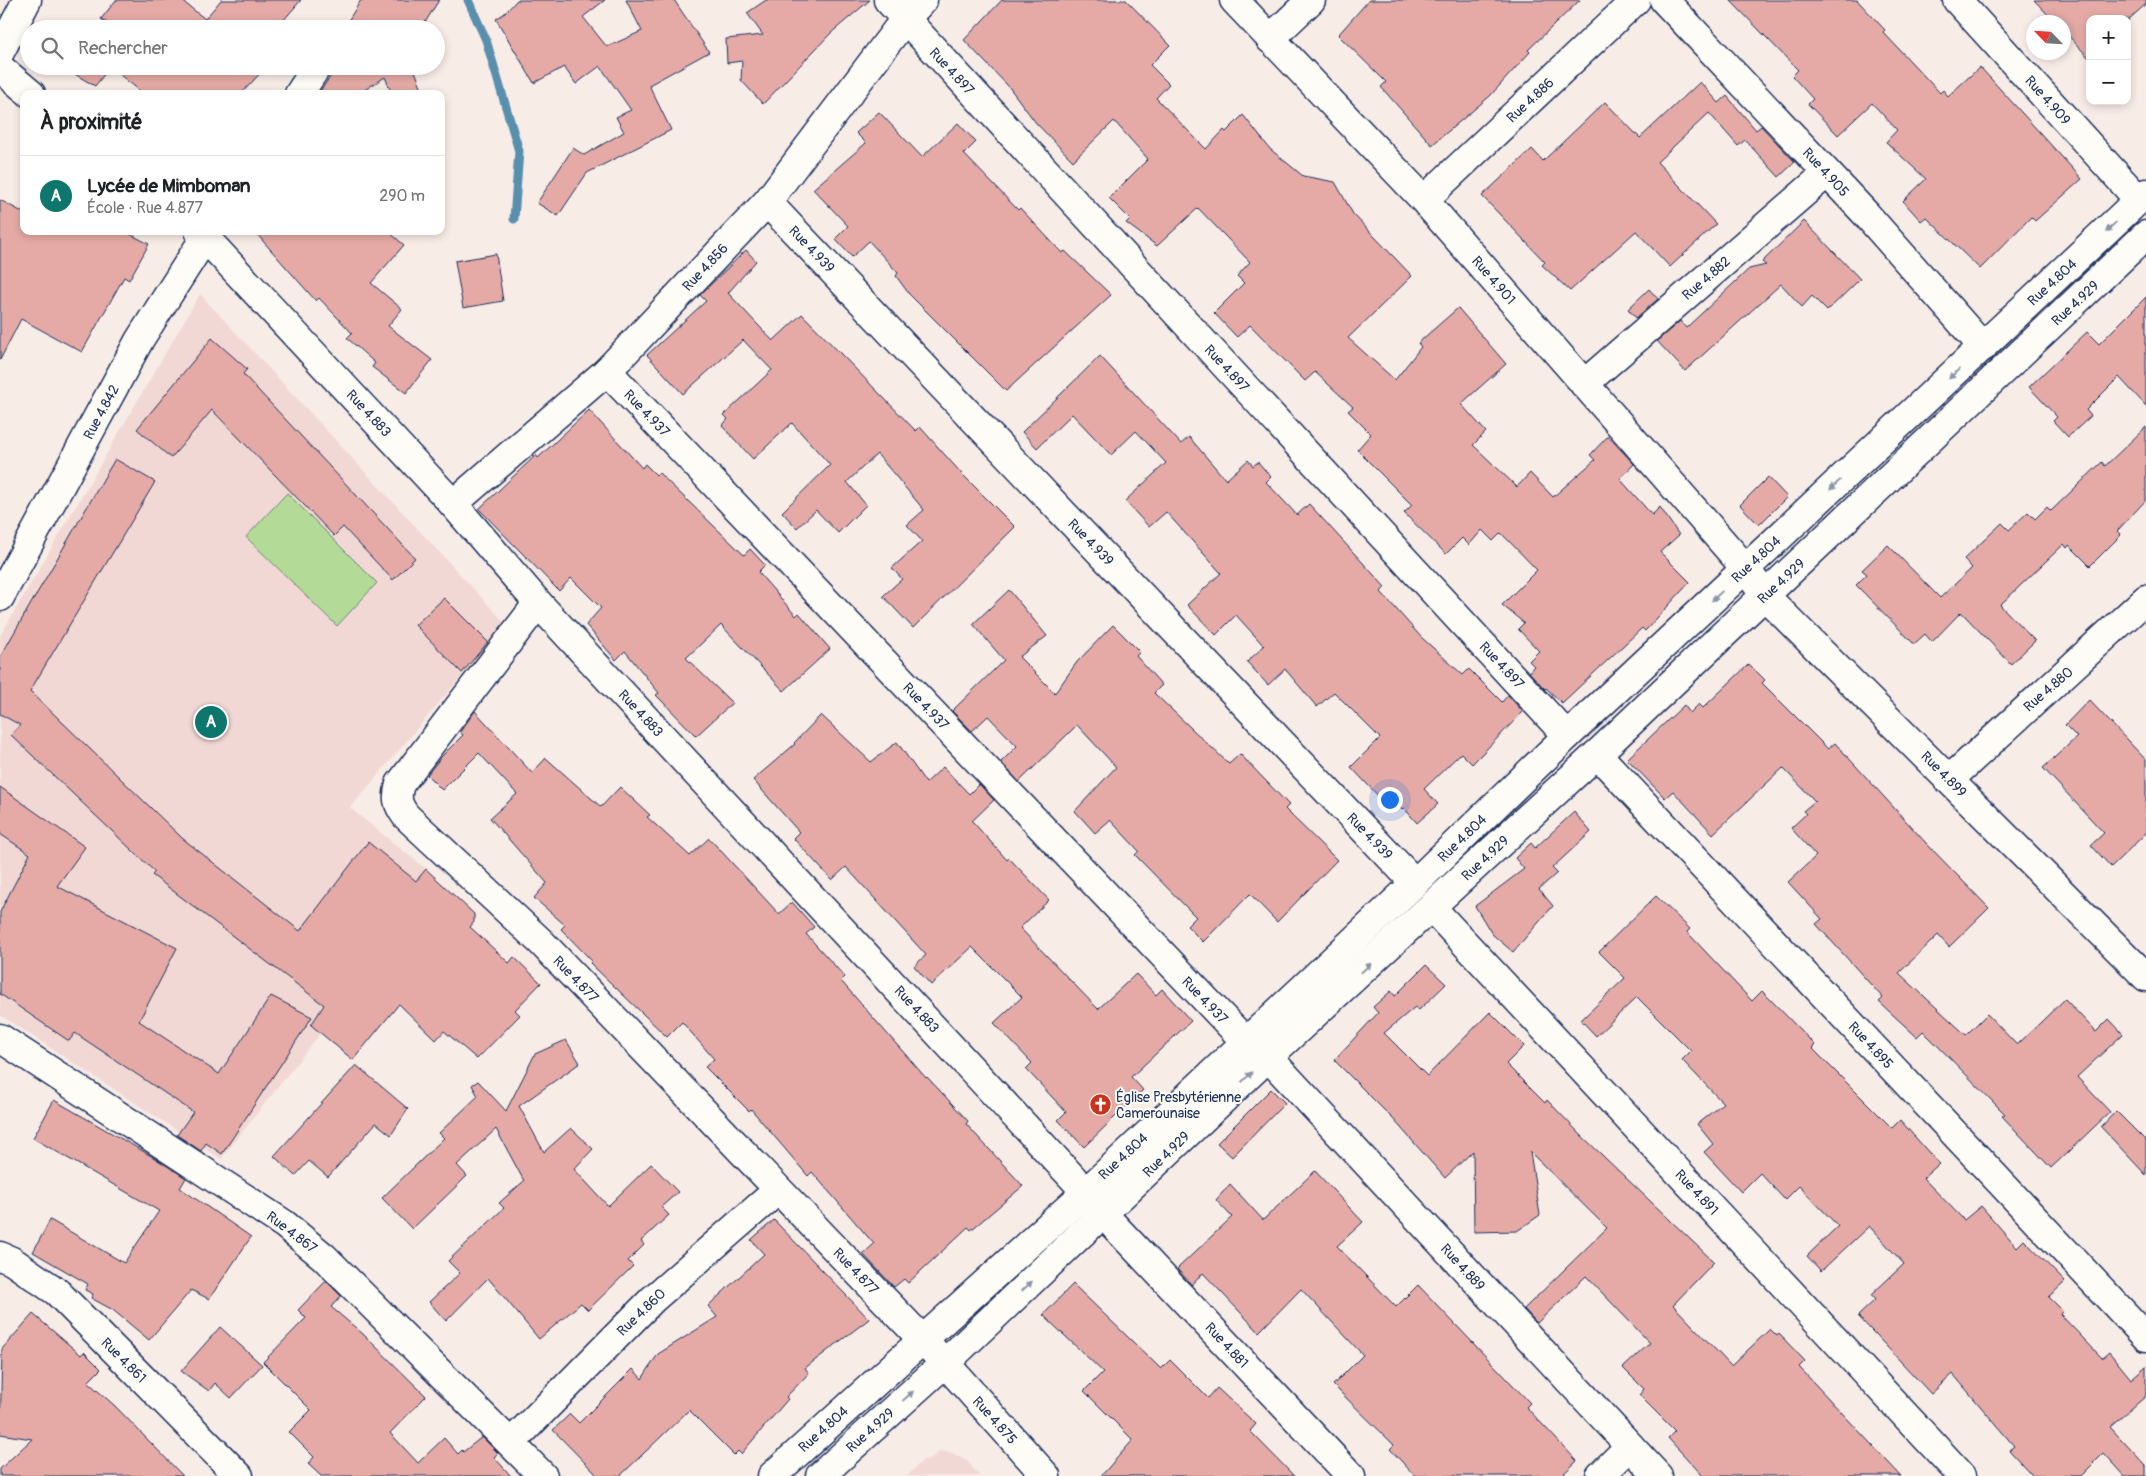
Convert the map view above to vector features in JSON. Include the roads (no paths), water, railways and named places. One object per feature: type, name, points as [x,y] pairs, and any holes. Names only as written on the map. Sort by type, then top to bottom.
[{"type":"street","points":[[0,52],[27,0]]},
{"type":"street","name":"Rue 4.901","points":[[1234,0],[1424,200],[1746,569]]},
{"type":"street","points":[[1270,39],[1311,0]]},
{"type":"street","name":"Rue 4.886","points":[[1424,200],[1636,0]]},
{"type":"street","name":"Rue 4.905","points":[[1664,0],[1827,173],[1983,348]]},
{"type":"street","name":"Rue 4.909","points":[[1969,4],[2142,196]]},
{"type":"street","name":"Rue 4.856","points":[[453,504],[607,371],[767,202],[905,6]]},
{"type":"street","name":"Rue 4.897","points":[[905,6],[1567,736]]},
{"type":"street","points":[[0,68],[26,90]]},
{"type":"street","points":[[302,90],[311,75]]},
{"type":"street","name":"Rue 4.882","points":[[1584,384],[1827,173]]},
{"type":"street","name":"Rue 4.804","points":[[772,1476],[921,1339],[1086,1192],[1415,883],[1567,736],[1983,348],[2142,196]]},
{"type":"street","name":"Rue 4.939","points":[[767,202],[1415,883]]},
{"type":"street","name":"Rue 4.842","points":[[0,597],[12,556],[203,235]]},
{"type":"street","name":"Rue 4.883","points":[[206,235],[453,504],[538,603],[1086,1192]]},
{"type":"street","name":"Rue 4.929","points":[[820,1476],[945,1363],[1268,1057],[1432,908],[1597,754],[2146,236]]},
{"type":"street","name":"Rue 4.937","points":[[607,371],[1245,1041]]},
{"type":"street","name":"Rue 4.899","points":[[1746,569],[1765,596],[1949,780],[2143,968]]},
{"type":"street","name":"Rue 4.880","points":[[1949,780],[1990,744],[2023,711],[2091,652],[2146,599]]},
{"type":"street","name":"Rue 4.877","points":[[538,603],[400,784],[396,797],[399,807],[406,816],[541,942],[945,1363]]},
{"type":"street","name":"Rue 4.895","points":[[1597,754],[2146,1337]]},
{"type":"street","name":"Rue 4.891","points":[[1432,908],[1962,1476]]},
{"type":"street","name":"Rue 4.867","points":[[0,1038],[284,1224],[324,1257],[543,1476]]},
{"type":"street","name":"Rue 4.889","points":[[1268,1057],[1658,1476]]},
{"type":"street","name":"Rue 4.860","points":[[511,1443],[652,1299],[778,1190]]},
{"type":"street","name":"Rue 4.881","points":[[1103,1214],[1351,1476]]},
{"type":"street","name":"Rue 4.861","points":[[0,1256],[12,1261],[57,1292],[239,1476]]},
{"type":"street","name":"Rue 4.875","points":[[945,1363],[1046,1476]]},
{"type":"street","points":[[1600,1476],[1630,1446]]},
{"type":"waterway","points":[[468,0],[486,40],[519,151],[514,219]]},
{"type":"place","name":"Lycée de Mimboman","points":[[211,722]]},
{"type":"place","name":"Église Presbytérienne Camerounaise","points":[[1100,1105]]}]
